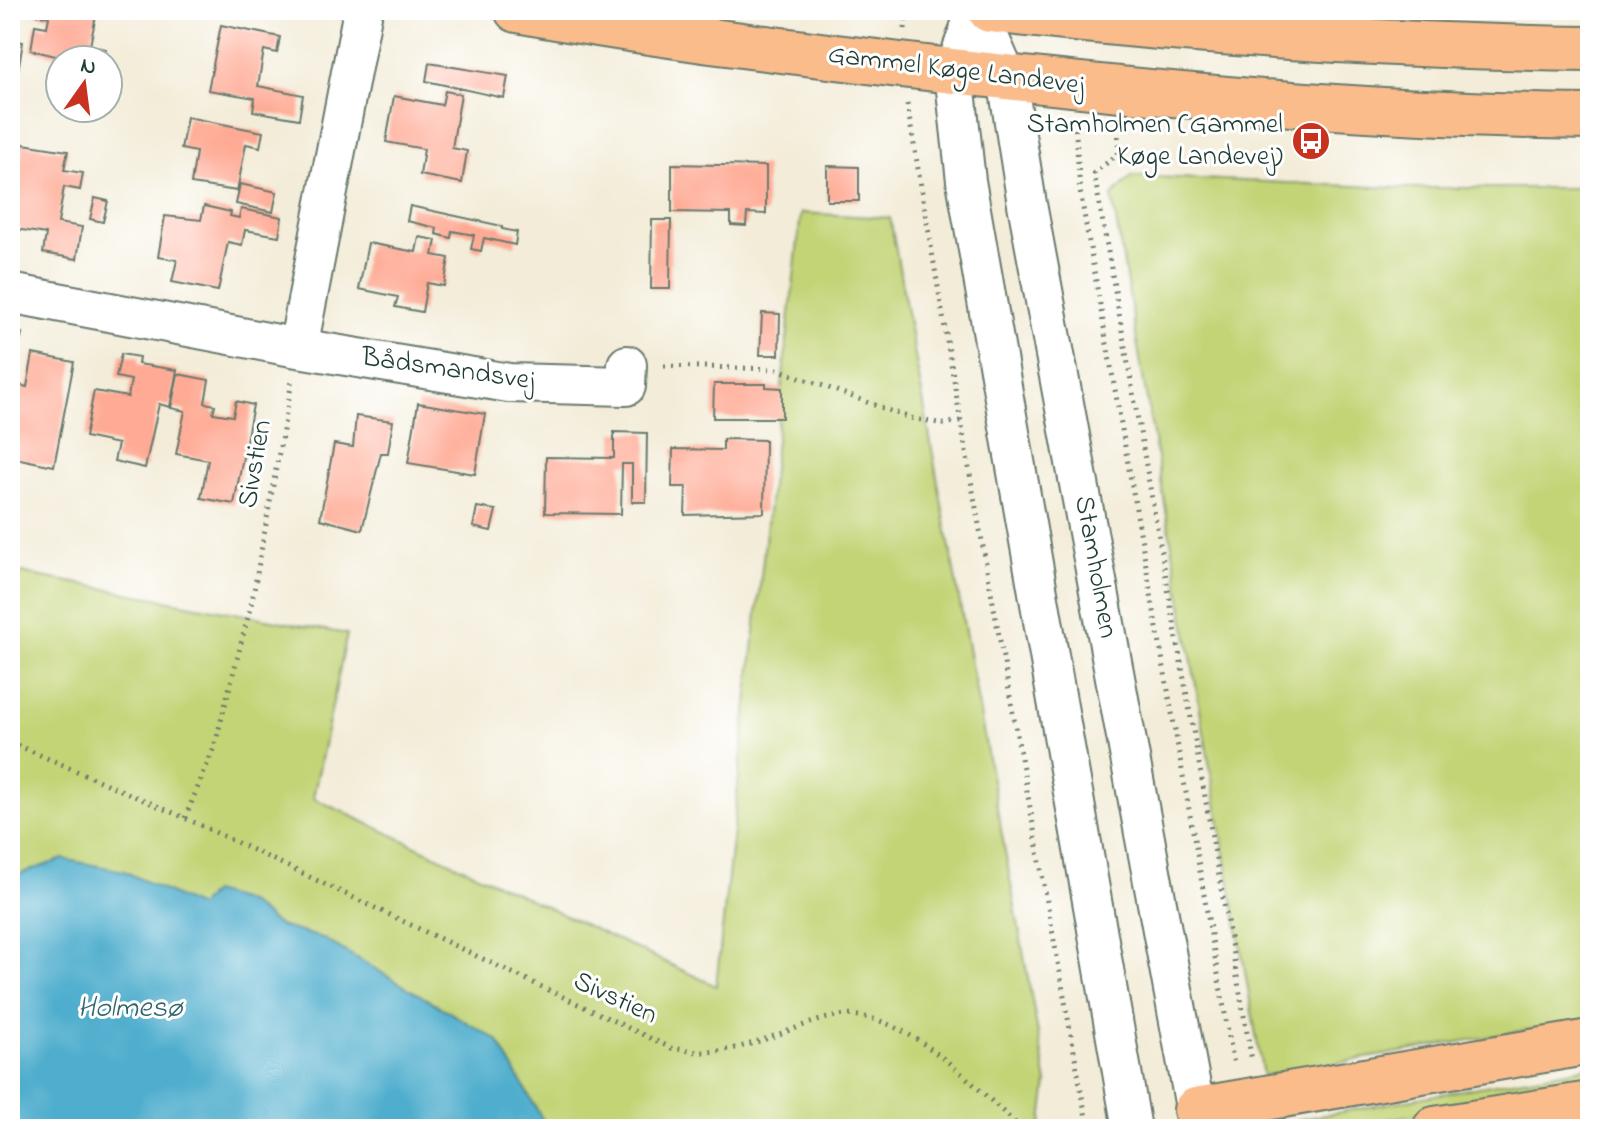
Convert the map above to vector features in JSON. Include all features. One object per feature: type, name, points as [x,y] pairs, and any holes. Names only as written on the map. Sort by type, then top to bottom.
[{"type":"main road","name":"Gammel Køge Landevej","points":[[517,10],[641,33],[1118,90],[1483,116],[1590,117]]},
{"type":"main road","points":[[990,10],[1131,26],[1501,48],[1590,49]]},
{"type":"main road","points":[[1187,1123],[1250,1102],[1590,1042]]},
{"type":"main road","points":[[1435,1129],[1590,1104]]},
{"type":"street","points":[[298,348],[363,10]]},
{"type":"street","name":"Stamholmen","points":[[977,10],[954,72],[974,232],[1132,1129]]},
{"type":"street","name":"Stamholmen","points":[[977,10],[1007,78],[1187,1123]]},
{"type":"street","name":"Bådsmandsvej","points":[[10,293],[298,348],[509,383],[626,386],[627,365]]},
{"type":"path","points":[[901,65],[961,421],[1088,1129]]},
{"type":"path","points":[[1074,85],[1080,191],[1250,1102]]},
{"type":"path","points":[[1118,90],[1118,154],[1094,173],[1250,1102]]},
{"type":"path","name":"Sivstien","points":[[185,818],[214,748],[252,601],[298,348]]},
{"type":"path","points":[[627,365],[777,369],[910,418],[944,424],[961,421]]},
{"type":"path","name":"Sivstien","points":[[10,742],[185,818],[671,1048],[701,1052],[743,1047],[835,1016],[872,1017],[927,1045],[1022,1129]]},
{"type":"green space","points":[[1132,176],[1398,188],[1590,188],[1590,1019],[1263,1076],[1112,196]]},
{"type":"green space","points":[[801,213],[890,218],[1047,1083],[1041,1129],[548,1129],[497,1040],[322,938],[279,926],[247,902],[198,908],[124,871],[10,877],[10,571],[347,634],[313,798],[716,986]]},
{"type":"green space","points":[[1590,1067],[1590,1086],[1327,1129],[1270,1129],[1269,1125]]},
{"type":"water","name":"Holmesø","points":[[63,859],[124,871],[198,907],[212,892],[247,902],[279,926],[322,938],[497,1040],[548,1129],[10,1129],[10,877]]},
{"type":"building","points":[[17,10],[97,10],[90,44],[44,44],[44,53],[31,50],[35,25],[47,27],[49,17]]},
{"type":"building","points":[[221,25],[280,37],[277,53],[264,50],[258,86],[303,95],[299,119],[253,111],[255,98],[208,90]]},
{"type":"building","points":[[10,39],[23,42],[14,94],[10,93]]},
{"type":"building","points":[[429,63],[508,76],[504,98],[426,81]]},
{"type":"building","points":[[445,91],[461,94],[452,148],[467,151],[462,183],[420,175],[424,149],[386,142],[394,96],[442,105]]},
{"type":"building","points":[[187,117],[263,132],[260,147],[246,144],[237,191],[191,184],[196,152],[181,149]]},
{"type":"building","points":[[23,144],[68,151],[64,170],[83,173],[80,190],[64,187],[58,223],[82,227],[77,259],[43,253],[46,234],[10,228],[10,206],[13,206]]},
{"type":"building","points":[[672,164],[766,166],[766,214],[747,213],[746,226],[731,225],[731,213],[672,212]]},
{"type":"building","points":[[827,166],[859,167],[859,201],[827,201]]},
{"type":"building","points":[[240,184],[277,192],[273,212],[236,204]]},
{"type":"building","points":[[95,198],[108,201],[103,222],[90,219]]},
{"type":"building","points":[[204,206],[231,212],[230,216],[239,218],[241,209],[282,217],[279,236],[245,230],[242,245],[228,242],[218,291],[172,282],[177,260],[158,257],[165,216],[201,220]]},
{"type":"building","points":[[410,206],[502,226],[502,229],[517,232],[515,245],[484,238],[481,251],[471,249],[474,235],[452,231],[451,238],[436,234],[437,228],[407,221]]},
{"type":"building","points":[[652,220],[671,220],[670,289],[651,289]]},
{"type":"building","points":[[419,237],[436,240],[433,255],[449,258],[444,286],[427,283],[422,312],[395,307],[398,297],[359,289],[368,243],[416,252]]},
{"type":"building","points":[[762,313],[780,314],[779,355],[760,355]]},
{"type":"building","points":[[10,331],[22,333],[15,367],[10,366]]},
{"type":"building","points":[[33,354],[74,362],[54,466],[10,457],[10,383],[27,387]]},
{"type":"building","points":[[121,354],[139,357],[138,364],[177,370],[170,407],[159,404],[145,468],[114,461],[118,444],[85,437],[94,391],[128,397],[131,380],[116,377]]},
{"type":"building","points":[[178,374],[209,380],[205,403],[215,405],[213,413],[233,416],[236,401],[253,405],[234,504],[201,498],[208,460],[176,454],[185,411],[171,408]]},
{"type":"building","points":[[714,384],[766,384],[766,387],[782,388],[782,418],[713,418]]},
{"type":"building","points":[[418,403],[485,414],[475,474],[408,463]]},
{"type":"building","points":[[356,416],[393,421],[388,453],[381,453],[362,530],[320,519],[334,444],[353,447]]},
{"type":"building","points":[[614,432],[647,433],[646,502],[632,502],[632,464],[622,464],[621,514],[545,513],[546,457],[614,458]]},
{"type":"building","points":[[723,439],[765,440],[764,513],[685,515],[686,487],[672,487],[673,449],[723,450]]},
{"type":"building","points":[[477,507],[496,510],[491,531],[473,527]]},
{"type":"place","name":"Stamholmen (Gammel Køge Landevej)","points":[[1311,141]]}]
